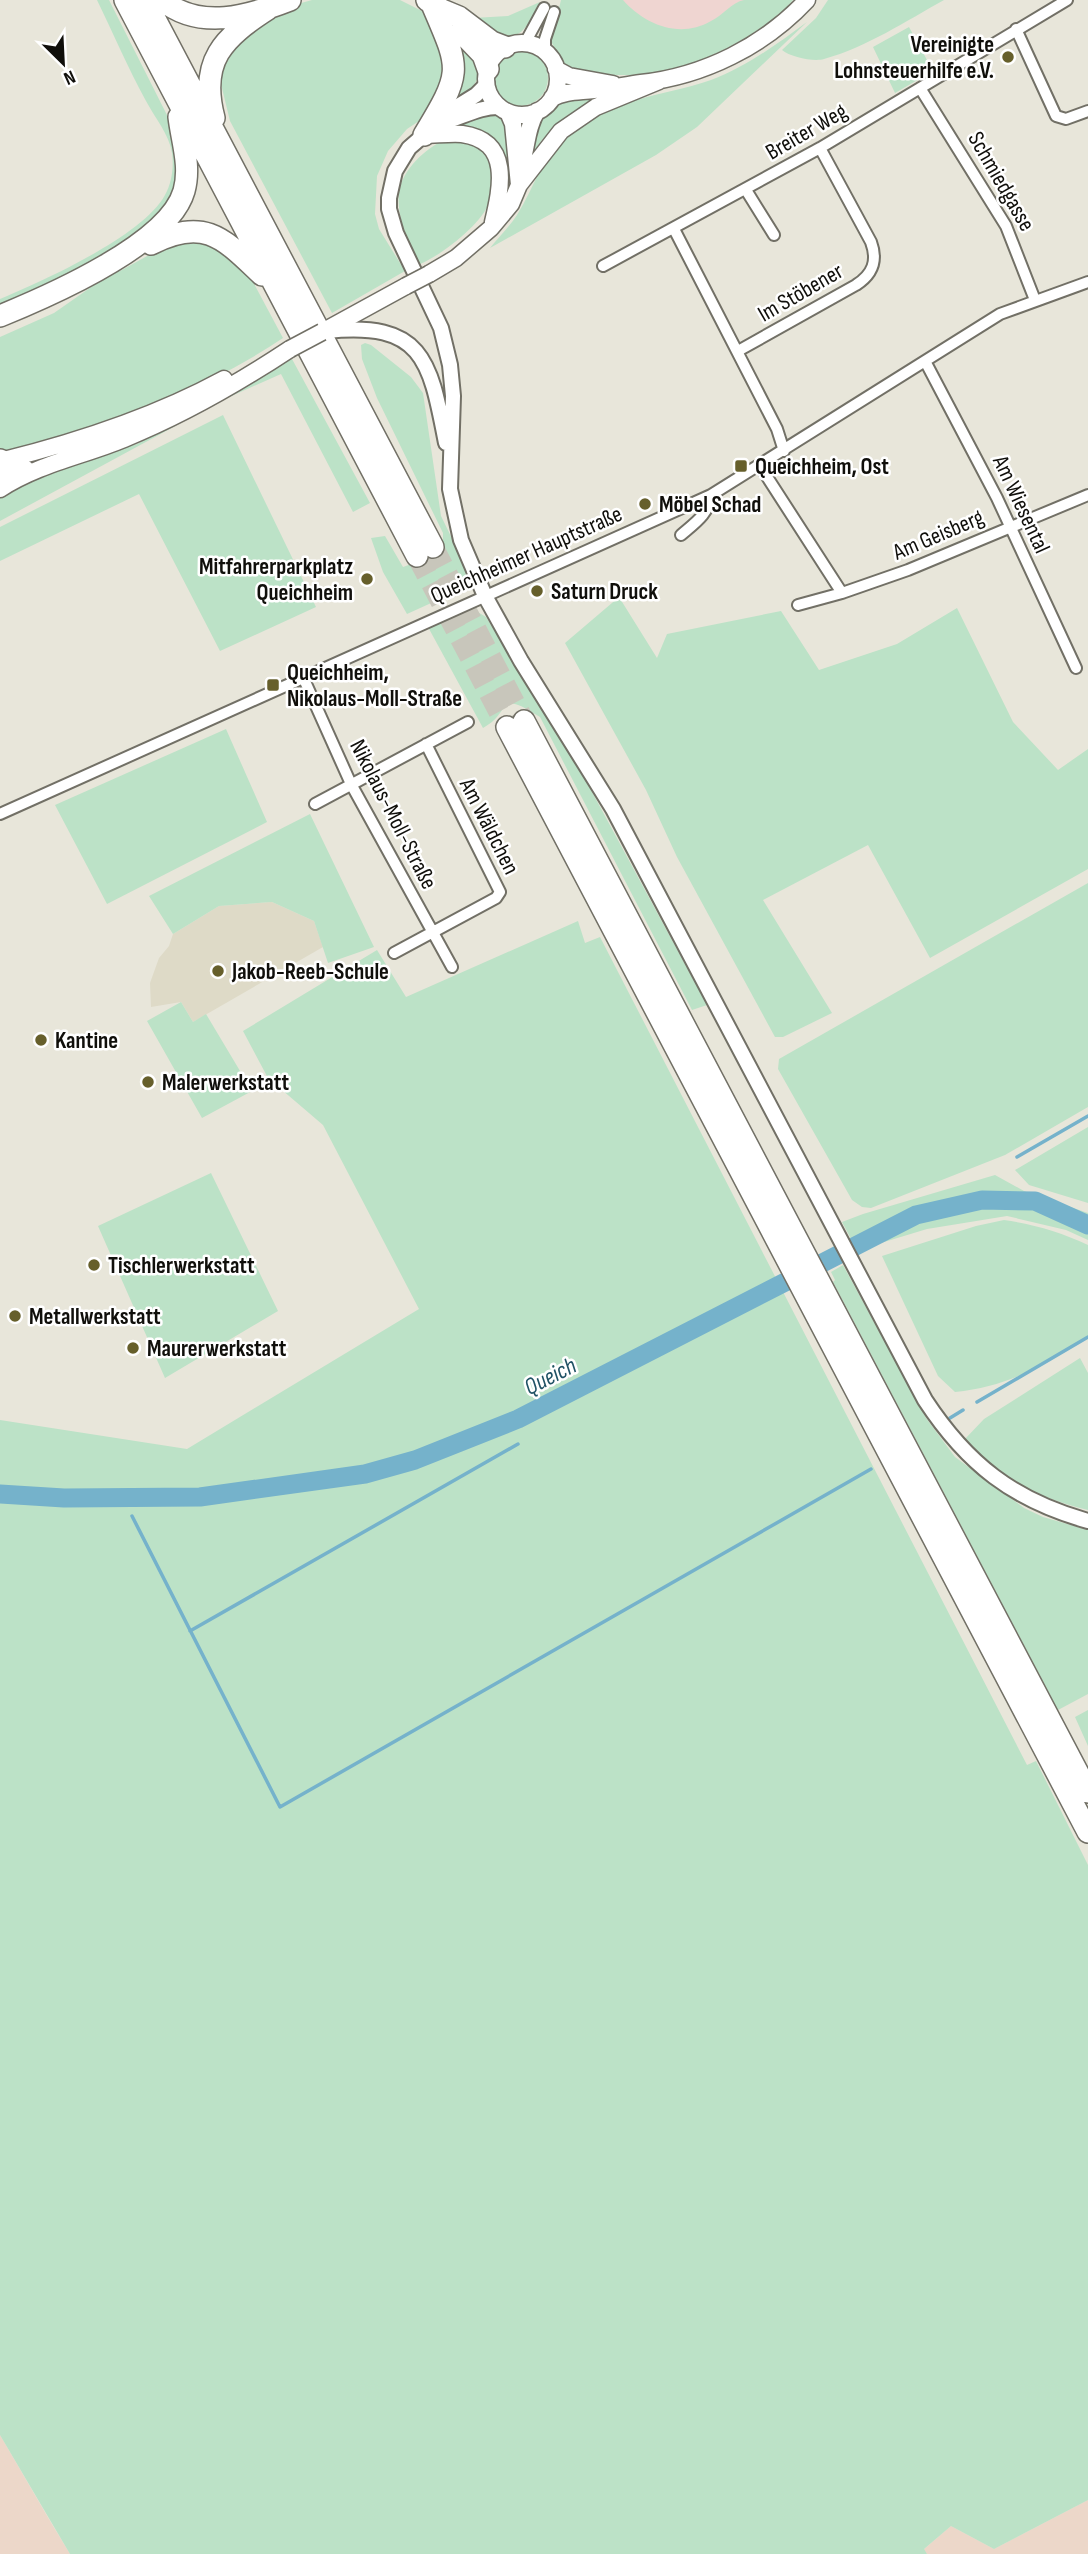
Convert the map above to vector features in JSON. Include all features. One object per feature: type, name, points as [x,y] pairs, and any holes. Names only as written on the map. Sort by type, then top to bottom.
[{"type":"highway","points":[[125,0],[276,289],[425,552],[222,146],[145,0]]},
{"type":"highway","points":[[162,0],[177,10],[202,18],[218,19],[268,9],[290,0]]},
{"type":"highway","points":[[433,4],[459,17],[492,42],[515,45]]},
{"type":"highway","points":[[433,4],[480,50],[487,76]]},
{"type":"highway","points":[[432,129],[449,93],[454,71],[450,44],[433,4]]},
{"type":"highway","points":[[222,146],[209,100],[212,67],[221,46],[236,31],[268,9]]},
{"type":"highway","points":[[0,316],[52,293],[104,264],[158,230],[167,221],[183,195],[187,173],[176,97]]},
{"type":"highway","points":[[0,329],[68,296],[148,245],[177,233],[208,234],[226,242],[276,289]]},
{"type":"highway","points":[[516,724],[794,1252],[1088,1832]]},
{"type":"highway","points":[[814,1291],[1088,1792]]},
{"type":"main road","points":[[519,178],[576,119],[608,101],[659,81],[695,71],[739,52],[778,27],[807,0]]},
{"type":"main road","points":[[519,178],[513,124],[491,96],[487,76],[494,57],[515,45],[536,46],[545,52],[556,69],[569,76],[619,85]]},
{"type":"main road","points":[[552,98],[556,87],[556,69]]},
{"type":"main road","points":[[0,489],[39,468],[93,451],[166,420],[220,392],[322,332],[345,325],[456,258],[491,228],[511,204],[526,151],[529,126],[537,111],[552,98],[566,92],[659,81]]},
{"type":"main road","points":[[504,110],[522,114],[537,111]]},
{"type":"main road","points":[[432,129],[471,136],[484,143],[495,155],[501,184],[491,228]]},
{"type":"main road","points":[[1,464],[99,433],[203,390],[255,362],[290,349]]},
{"type":"main road","points":[[1,464],[39,468]]},
{"type":"street","name":"Breiter Weg","points":[[603,266],[820,148],[1067,0]]},
{"type":"street","points":[[515,45],[549,10],[545,52]]},
{"type":"street","points":[[1016,29],[1056,116],[1066,119],[1088,111]]},
{"type":"street","points":[[487,76],[409,148],[395,171],[390,189],[389,209],[403,250],[433,307],[444,341],[453,396],[450,489],[458,531],[485,596],[521,661],[613,809],[925,1400],[963,1451],[989,1474],[1047,1508],[1088,1521]]},
{"type":"street","name":"Schmiedgasse","points":[[920,88],[1002,218],[1021,258],[1035,300]]},
{"type":"street","points":[[432,129],[482,108],[504,110]]},
{"type":"street","name":"Im Stöbener","points":[[738,351],[856,285],[867,277],[872,269],[875,254],[871,242],[820,148]]},
{"type":"street","points":[[746,190],[774,235]]},
{"type":"street","points":[[674,229],[777,429],[784,451]]},
{"type":"street","name":"Queichheimer Hauptstraße","points":[[0,814],[711,495],[1000,314],[1088,282]]},
{"type":"street","points":[[345,325],[390,334],[410,345],[420,357],[436,390],[449,462]]},
{"type":"street","name":"Am Wiesental","points":[[925,361],[968,440],[1076,668]]},
{"type":"street","points":[[760,466],[842,593]]},
{"type":"street","points":[[681,535],[706,512],[710,506],[711,495]]},
{"type":"street","name":"Am Geisberg","points":[[798,605],[908,570],[1088,495]]},
{"type":"street","name":"Nikolaus-Moll-Straße","points":[[303,677],[351,784],[452,967]]},
{"type":"street","points":[[315,804],[468,722]]},
{"type":"street","name":"Am Wäldchen","points":[[394,953],[496,898],[500,892],[426,744]]},
{"type":"shaded area","points":[[592,0],[787,0],[690,52]]},
{"type":"shaded area","name":"Jakob-Reeb-Schule","points":[[272,902],[314,921],[323,947],[193,1022],[181,1002],[151,1007],[150,983],[159,958],[169,946],[173,934],[219,906]]},
{"type":"shaded area","points":[[0,2435],[50,2521],[70,2554],[0,2554]]},
{"type":"shaded area","points":[[1088,2500],[1088,2554],[927,2554],[923,2550],[951,2526],[994,2549]]},
{"type":"green space","points":[[97,0],[109,0],[172,125],[179,151],[177,192],[153,226],[79,270],[0,304],[0,299],[90,256],[136,226],[153,211],[169,185],[173,163],[168,139],[139,89]]},
{"type":"green space","points":[[312,0],[400,0],[422,11],[434,23],[450,67],[425,117],[407,129],[388,151],[377,176],[375,214],[379,229],[405,271],[332,313],[230,121],[220,80],[222,54],[287,7]]},
{"type":"green space","points":[[561,0],[623,0],[652,22],[664,27],[687,29],[715,19],[735,3],[744,0],[793,0],[763,27],[720,52],[655,73],[611,75],[564,67],[551,41]]},
{"type":"green space","points":[[828,0],[944,0],[871,41],[824,59],[802,58],[782,50],[816,18]]},
{"type":"green space","points":[[540,2],[526,26],[513,36],[496,33],[473,18],[508,16]]},
{"type":"green space","points":[[807,22],[697,127],[656,155],[490,248],[517,215],[551,152],[567,134],[583,122],[636,100],[724,75],[761,54]]},
{"type":"green space","points":[[909,27],[933,71],[895,93],[873,47]]},
{"type":"green space","points":[[452,32],[480,68],[474,85],[451,105]]},
{"type":"green space","points":[[514,50],[526,50],[536,54],[544,62],[548,78],[544,94],[536,102],[526,106],[514,106],[504,102],[496,94],[492,84],[492,72],[496,62],[504,54]]},
{"type":"green space","points":[[603,95],[565,117],[531,155],[539,117],[561,98]]},
{"type":"green space","points":[[485,111],[501,118],[505,124],[509,164],[506,165],[486,135],[463,125],[462,122]]},
{"type":"green space","points":[[444,140],[474,142],[494,162],[493,192],[486,210],[470,229],[439,254],[420,264],[404,230],[399,210],[399,192],[405,176],[416,161]]},
{"type":"green space","points":[[192,240],[214,245],[251,278],[283,338],[234,368],[154,406],[73,436],[0,453],[0,337],[54,313],[117,269],[120,271],[169,244]]},
{"type":"green space","points":[[365,343],[411,377],[423,393],[441,516],[463,561],[467,578],[456,584],[451,594],[407,614],[383,572],[371,538],[385,536],[403,567],[439,554],[443,546],[443,533],[377,398],[362,359],[361,345]]},
{"type":"green space","points":[[292,359],[370,503],[353,512],[281,374],[227,398],[0,521],[0,493],[37,475],[137,444]]},
{"type":"green space","points":[[223,415],[316,607],[220,651],[139,494],[0,561],[0,527]]},
{"type":"green space","points":[[619,597],[657,658],[667,634],[781,611],[819,670],[897,644],[957,608],[1013,722],[1058,770],[1088,749],[1088,869],[930,958],[868,845],[763,900],[832,1013],[783,1037],[775,1037],[677,857],[646,790],[565,643]]},
{"type":"green space","points":[[466,610],[476,611],[486,617],[571,753],[707,1005],[692,1010],[540,717],[526,708],[510,704],[483,728],[428,627]]},
{"type":"green space","points":[[226,729],[267,822],[107,904],[55,805]]},
{"type":"green space","points":[[310,814],[374,947],[328,963],[314,921],[272,902],[219,906],[173,934],[149,896]]},
{"type":"green space","points":[[1088,883],[1088,1107],[1005,1155],[871,1208],[862,1207],[852,1200],[778,1069],[779,1059]]},
{"type":"green space","points":[[578,921],[585,943],[600,937],[1027,1765],[1036,1761],[1088,1865],[1088,2500],[994,2549],[951,2526],[924,2549],[927,2554],[70,2554],[0,2435],[0,1420],[187,1449],[419,1309],[323,1125],[268,1078],[243,1031],[377,950],[406,997]]},
{"type":"green space","points":[[181,1002],[193,1022],[206,1014],[252,1091],[202,1118],[147,1021]]},
{"type":"green space","points":[[1088,1127],[1088,1203],[1029,1185],[1015,1170]]},
{"type":"green space","points":[[211,1173],[278,1311],[165,1378],[98,1226]]},
{"type":"green space","points":[[995,1175],[1024,1191],[1088,1213],[1088,1240],[1066,1230],[1007,1216],[927,1229],[858,1252],[842,1222],[863,1214]]},
{"type":"green space","points":[[1004,1220],[1047,1229],[1088,1245],[1088,1338],[1040,1366],[1009,1380],[955,1392],[938,1376],[882,1256],[976,1226]]},
{"type":"green space","points":[[843,1265],[926,1418],[955,1457],[1024,1508],[1043,1517],[1088,1530],[1088,1694],[1058,1710],[833,1282],[835,1280],[831,1272]]},
{"type":"green space","points":[[1080,1358],[1088,1373],[1088,1510],[1020,1485],[992,1465],[965,1439],[984,1419]]},
{"type":"green space","points":[[1088,1710],[1088,1746],[1075,1717]]},
{"type":"waterway","points":[[1017,1157],[1088,1116]]},
{"type":"waterway","name":"Queich","points":[[0,1494],[64,1498],[200,1497],[365,1474],[415,1460],[518,1419],[916,1215],[982,1200],[1035,1201],[1088,1225]]},
{"type":"waterway","points":[[977,1402],[1088,1337]]},
{"type":"waterway","points":[[950,1418],[963,1410]]},
{"type":"waterway","points":[[190,1631],[518,1444]]},
{"type":"waterway","points":[[132,1516],[280,1807],[871,1469]]},
{"type":"tunnel","points":[[433,547],[524,721]]},
{"type":"tunnel","points":[[417,556],[507,727]]},
{"type":"place","name":"Vereinigte Lohnsteuerhilfe e.V.","points":[[1008,57]]},
{"type":"place","name":"Queichheim, Ost","points":[[741,466]]},
{"type":"place","name":"Möbel Schad","points":[[645,504]]},
{"type":"place","name":"Mitfahrerparkplatz Queichheim","points":[[367,579]]},
{"type":"place","name":"Saturn Druck","points":[[537,591]]},
{"type":"place","name":"Queichheim, Nikolaus-Moll-Straße","points":[[273,685]]},
{"type":"place","name":"Jakob-Reeb-Schule","points":[[218,971]]},
{"type":"place","name":"Kantine","points":[[41,1040]]},
{"type":"place","name":"Malerwerkstatt","points":[[148,1082]]},
{"type":"place","name":"Tischlerwerkstatt","points":[[94,1265]]},
{"type":"place","name":"Metallwerkstatt","points":[[15,1316]]},
{"type":"place","name":"Maurerwerkstatt","points":[[133,1348]]}]
